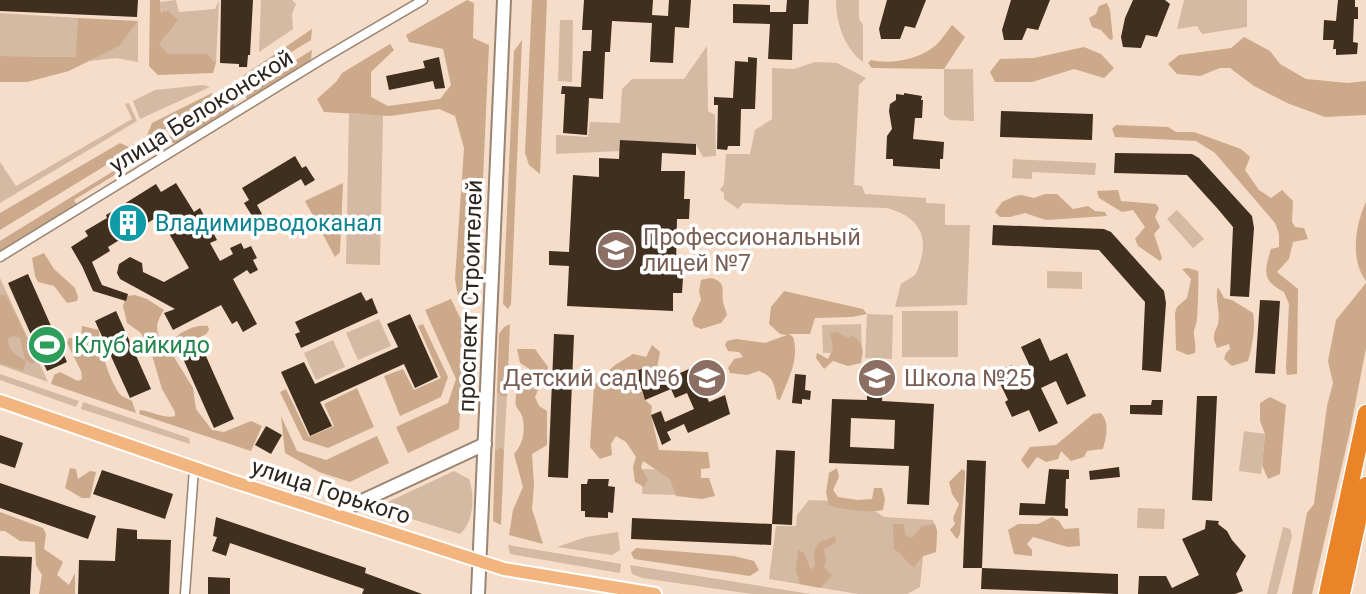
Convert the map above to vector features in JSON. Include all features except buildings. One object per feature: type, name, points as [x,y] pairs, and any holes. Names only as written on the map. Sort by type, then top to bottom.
[{"type":"highway","points":[[1327,594],[1366,413]]},
{"type":"highway","points":[[1342,594],[1366,485]]},
{"type":"main road","name":"проспект Строителей","points":[[478,594],[504,0]]},
{"type":"main road","name":"улица Горького","points":[[0,401],[194,468],[504,569],[655,594]]},
{"type":"main road","points":[[334,514],[485,444]]},
{"type":"street","name":"улица Белоконской","points":[[0,257],[423,0]]},
{"type":"street","points":[[185,594],[194,468]]},
{"type":"shaded area","points":[[150,0],[160,0],[161,12],[168,11],[178,20],[159,44],[169,54],[207,54],[216,63],[213,73],[158,75],[149,66]]},
{"type":"shaded area","points":[[176,0],[179,12],[215,9],[219,0],[216,63],[207,54],[169,54],[158,43],[166,36],[160,2]]},
{"type":"shaded area","points":[[261,0],[292,0],[296,4],[292,14],[293,29],[259,52]]},
{"type":"shaded area","points":[[467,0],[474,3],[473,38],[489,45],[478,290],[473,302],[459,301],[455,279],[464,148],[455,116],[439,109],[390,116],[324,112],[317,99],[342,73],[390,44],[394,50],[371,72],[371,97],[388,106],[440,99],[451,85],[443,49],[409,42],[406,35]]},
{"type":"shaded area","points":[[532,0],[547,0],[540,174],[529,165],[525,153]]},
{"type":"shaded area","points":[[836,0],[859,0],[859,19],[863,25],[863,62],[851,50],[842,34]]},
{"type":"shaded area","points":[[1184,0],[1247,0],[1247,27],[1202,34],[1197,26],[1177,29]]},
{"type":"shaded area","points":[[1107,3],[1113,39],[1110,40],[1101,30],[1092,27],[1089,18],[1096,14],[1099,6]]},
{"type":"shaded area","points":[[0,13],[78,18],[75,57],[0,56]]},
{"type":"shaded area","points":[[78,18],[138,21],[119,46],[69,71],[27,82],[0,82],[0,56],[75,57]]},
{"type":"shaded area","points":[[560,20],[573,20],[572,82],[558,81]]},
{"type":"shaded area","points":[[138,21],[138,62],[116,58],[89,61],[119,45]]},
{"type":"shaded area","points":[[952,25],[965,37],[944,69],[872,68],[868,63],[871,60],[897,61],[924,53],[938,43]]},
{"type":"shaded area","points":[[312,29],[311,40],[239,84],[241,77]]},
{"type":"shaded area","points":[[1244,37],[1270,51],[1280,64],[1306,79],[1348,83],[1366,81],[1366,115],[1325,117],[1287,103],[1254,86],[1230,68],[1220,68],[1200,76],[1177,74],[1168,64],[1179,55],[1231,48]]},
{"type":"shaded area","points":[[522,40],[511,304],[508,309],[503,304],[514,51]]},
{"type":"shaded area","points":[[707,46],[708,111],[715,115],[716,156],[703,157],[696,144],[621,140],[620,151],[556,154],[556,135],[588,137],[590,122],[620,123],[622,89],[632,79],[684,79]]},
{"type":"shaded area","points":[[1084,47],[1101,54],[1114,68],[1104,78],[1074,69],[1032,82],[995,82],[990,72],[1000,59],[1034,58]]},
{"type":"shaded area","points":[[312,50],[311,60],[247,99],[243,93]]},
{"type":"shaded area","points":[[815,62],[837,63],[866,78],[859,85],[854,185],[862,186],[865,194],[926,198],[926,203],[945,204],[945,225],[970,225],[967,305],[895,307],[901,284],[917,272],[923,249],[920,232],[904,214],[886,208],[743,203],[738,209],[724,199],[724,193],[720,190],[724,184],[726,154],[750,154],[755,130],[772,119],[772,68],[794,69]]},
{"type":"shaded area","points":[[944,69],[973,69],[974,121],[950,120],[944,115]]},
{"type":"shaded area","points":[[203,85],[210,87],[140,119],[133,101],[155,90]]},
{"type":"shaded area","points":[[212,93],[216,98],[0,230],[0,213],[120,143],[129,147],[146,138],[152,123]]},
{"type":"shaded area","points":[[233,99],[234,107],[175,144],[166,139]]},
{"type":"shaded area","points":[[129,103],[137,121],[0,203],[0,162],[16,186],[132,119],[125,104]]},
{"type":"shaded area","points":[[349,114],[383,115],[380,265],[346,264]]},
{"type":"shaded area","points":[[1116,125],[1168,127],[1176,132],[1194,132],[1241,149],[1250,157],[1245,170],[1259,190],[1271,198],[1282,190],[1293,201],[1292,222],[1295,227],[1304,228],[1308,239],[1293,242],[1289,259],[1277,272],[1298,289],[1297,374],[1287,375],[1286,368],[1289,304],[1284,292],[1268,279],[1266,269],[1271,249],[1279,247],[1279,234],[1275,223],[1215,153],[1196,141],[1115,137],[1112,129]]},
{"type":"shaded area","points":[[1013,159],[1096,163],[1095,175],[1032,172],[1032,179],[1012,178]]},
{"type":"shaded area","points":[[125,164],[126,168],[74,200],[77,205],[0,253],[0,241]]},
{"type":"shaded area","points":[[343,183],[340,252],[335,257],[305,201]]},
{"type":"shaded area","points":[[1118,190],[1121,201],[1156,204],[1159,208],[1155,217],[1160,227],[1154,234],[1162,258],[1160,261],[1138,246],[1135,239],[1145,227],[1133,210],[1122,212],[1099,198],[1097,191]]},
{"type":"shaded area","points":[[1057,194],[1073,209],[1088,206],[1095,211],[1105,212],[1107,216],[1046,220],[1025,213],[1000,217],[995,212],[1002,202],[1015,196],[1034,198]]},
{"type":"shaded area","points":[[1366,202],[1366,281],[1358,263],[1356,242],[1359,221]]},
{"type":"shaded area","points":[[1177,210],[1204,239],[1193,248],[1167,219]]},
{"type":"shaded area","points":[[44,253],[54,269],[75,288],[77,301],[67,303],[54,286],[38,282],[32,258]]},
{"type":"shaded area","points":[[1182,269],[1198,271],[1198,280],[1195,353],[1188,355],[1176,350],[1175,313],[1177,307],[1187,298],[1191,279]]},
{"type":"shaded area","points":[[1047,271],[1082,272],[1082,289],[1047,288]]},
{"type":"shaded area","points":[[0,278],[48,382],[0,365]]},
{"type":"shaded area","points":[[710,278],[721,283],[727,315],[721,323],[701,329],[694,326],[692,319],[701,300],[701,280]]},
{"type":"shaded area","points":[[1366,283],[1366,348],[1350,431],[1312,594],[1292,594],[1307,513],[1314,504],[1327,406],[1333,383],[1328,361],[1336,320]]},
{"type":"shaded area","points":[[1218,287],[1224,298],[1253,313],[1253,337],[1248,361],[1232,366],[1224,359],[1230,349],[1229,344],[1217,348],[1214,339],[1219,319]]},
{"type":"shaded area","points":[[784,291],[863,309],[867,314],[815,318],[810,334],[789,334],[795,345],[794,361],[780,400],[777,399],[772,382],[764,373],[730,373],[728,368],[734,359],[743,357],[739,352],[728,351],[725,345],[727,341],[736,339],[765,343],[787,335],[780,334],[769,324],[771,307]]},
{"type":"shaded area","points":[[0,295],[6,295],[38,360],[32,364],[25,359],[20,338],[8,338],[11,349],[26,361],[23,371],[0,363]]},
{"type":"shaded area","points":[[135,295],[164,310],[157,327],[163,344],[168,344],[191,328],[208,326],[206,334],[177,349],[174,357],[193,388],[196,409],[212,430],[224,432],[251,421],[262,426],[251,451],[139,414],[140,410],[175,416],[162,389],[151,352],[141,333],[127,323],[123,306],[126,296]]},
{"type":"shaded area","points":[[451,299],[465,328],[459,429],[408,453],[396,427],[448,403],[456,379],[425,310]]},
{"type":"shaded area","points":[[902,311],[958,311],[958,357],[902,357]]},
{"type":"shaded area","points":[[867,314],[893,315],[892,359],[865,358]]},
{"type":"shaded area","points":[[379,319],[391,346],[358,360],[346,333]]},
{"type":"shaded area","points":[[423,324],[448,377],[441,397],[400,416],[384,376],[403,369],[414,390],[441,378],[418,326]]},
{"type":"shaded area","points":[[510,324],[507,396],[502,397],[497,392],[499,334]]},
{"type":"shaded area","points":[[861,324],[862,352],[823,353],[822,325]]},
{"type":"shaded area","points":[[82,326],[99,330],[103,355],[114,384],[122,396],[132,401],[136,413],[51,384],[54,375],[60,372],[78,381],[82,379],[81,371],[67,343],[69,338],[81,338]]},
{"type":"shaded area","points":[[837,332],[848,338],[852,336],[859,342],[863,351],[861,363],[848,366],[833,361],[824,369],[816,358],[817,353],[828,359],[833,348],[830,333]]},
{"type":"shaded area","points":[[333,340],[345,367],[316,380],[304,353]]},
{"type":"shaded area","points":[[652,345],[660,352],[656,373],[649,374],[645,367],[636,371],[632,391],[642,392],[645,400],[652,406],[651,415],[659,450],[708,452],[710,468],[701,469],[701,478],[709,478],[715,496],[702,499],[676,496],[670,479],[643,461],[641,467],[648,480],[644,487],[635,482],[633,467],[636,457],[626,442],[616,436],[611,444],[612,455],[600,459],[590,447],[594,385],[615,365],[633,354],[646,357]]},
{"type":"shaded area","points":[[517,349],[535,349],[548,367],[548,383],[538,390],[535,397],[539,406],[547,411],[547,445],[532,454],[532,509],[543,544],[509,535],[513,510],[523,487],[514,454],[520,446],[524,432],[522,416],[516,406],[516,395],[519,377],[531,370],[520,363]]},
{"type":"shaded area","points":[[0,374],[79,401],[76,407],[0,380]]},
{"type":"shaded area","points":[[357,388],[374,427],[328,448],[303,440],[280,392],[286,389],[309,437],[334,426],[324,404]]},
{"type":"shaded area","points":[[497,392],[502,397],[507,396],[504,450],[501,447],[495,451]]},
{"type":"shaded area","points":[[1270,397],[1286,405],[1280,474],[1268,479],[1262,465],[1265,434],[1260,421],[1260,403]]},
{"type":"shaded area","points":[[83,402],[189,438],[190,444],[81,409]]},
{"type":"shaded area","points":[[1101,413],[1106,426],[1103,449],[1087,451],[1084,457],[1071,461],[1061,451],[1058,459],[1046,462],[1037,457],[1028,469],[1021,460],[1030,447],[1056,445],[1093,414]]},
{"type":"shaded area","points":[[281,416],[297,451],[326,460],[377,436],[389,463],[350,482],[319,472],[285,453]]},
{"type":"shaded area","points":[[1244,431],[1265,434],[1261,474],[1239,471]]},
{"type":"shaded area","points":[[501,447],[504,450],[501,525],[493,521],[495,451]]},
{"type":"shaded area","points":[[70,468],[76,469],[78,479],[90,471],[96,472],[90,498],[82,498],[65,488]]},
{"type":"shaded area","points":[[837,468],[839,477],[833,490],[838,497],[872,499],[874,488],[882,488],[885,499],[883,510],[856,510],[829,505],[826,493],[829,473]]},
{"type":"shaded area","points":[[643,469],[684,470],[683,495],[642,494]]},
{"type":"shaded area","points":[[962,469],[965,471],[965,477],[960,534],[957,539],[950,530],[955,524],[953,518],[959,504],[952,494],[949,482]]},
{"type":"shaded area","points":[[454,471],[469,479],[472,493],[471,516],[460,534],[386,511],[390,501]]},
{"type":"shaded area","points":[[809,500],[861,502],[884,517],[933,520],[937,531],[936,552],[923,556],[920,587],[907,594],[858,594],[769,579],[776,526],[796,526],[797,515]]},
{"type":"shaded area","points":[[1138,508],[1165,509],[1164,529],[1137,528]]},
{"type":"shaded area","points":[[0,512],[43,528],[46,534],[44,549],[63,562],[57,575],[69,585],[75,573],[75,594],[39,594],[42,575],[36,565],[35,542],[20,541],[5,531],[0,531]]},
{"type":"shaded area","points":[[1052,517],[1059,521],[1064,529],[1079,528],[1080,546],[1068,547],[1033,537],[1027,544],[1032,550],[1032,556],[1014,554],[1008,530],[1018,524],[1038,524]]},
{"type":"shaded area","points":[[893,524],[904,524],[905,535],[912,538],[922,526],[935,524],[936,552],[923,556],[914,567],[894,549]]},
{"type":"shaded area","points":[[1283,527],[1290,529],[1292,536],[1277,594],[1267,594]]},
{"type":"shaded area","points":[[618,532],[620,550],[612,555],[557,547],[586,537]]},
{"type":"shaded area","points":[[835,536],[836,542],[824,549],[824,567],[832,576],[820,588],[800,584],[796,570],[798,550],[804,553],[811,570],[815,566],[814,552],[818,543]]},
{"type":"shaded area","points":[[508,545],[621,564],[620,573],[510,554]]},
{"type":"shaded area","points":[[636,548],[734,556],[754,561],[759,570],[750,576],[634,559],[631,553]]},
{"type":"shaded area","points":[[630,565],[810,594],[752,594],[642,578],[632,574]]},
{"type":"place","name":"Владимирводоканал","points":[[128,223]]},
{"type":"place","name":"Профессиональный лицей №7","points":[[616,250]]},
{"type":"place","name":"Клуб айкидо","points":[[47,345]]},
{"type":"place","name":"Детский сад №6","points":[[707,378]]},
{"type":"place","name":"Школа №25","points":[[877,378]]}]
